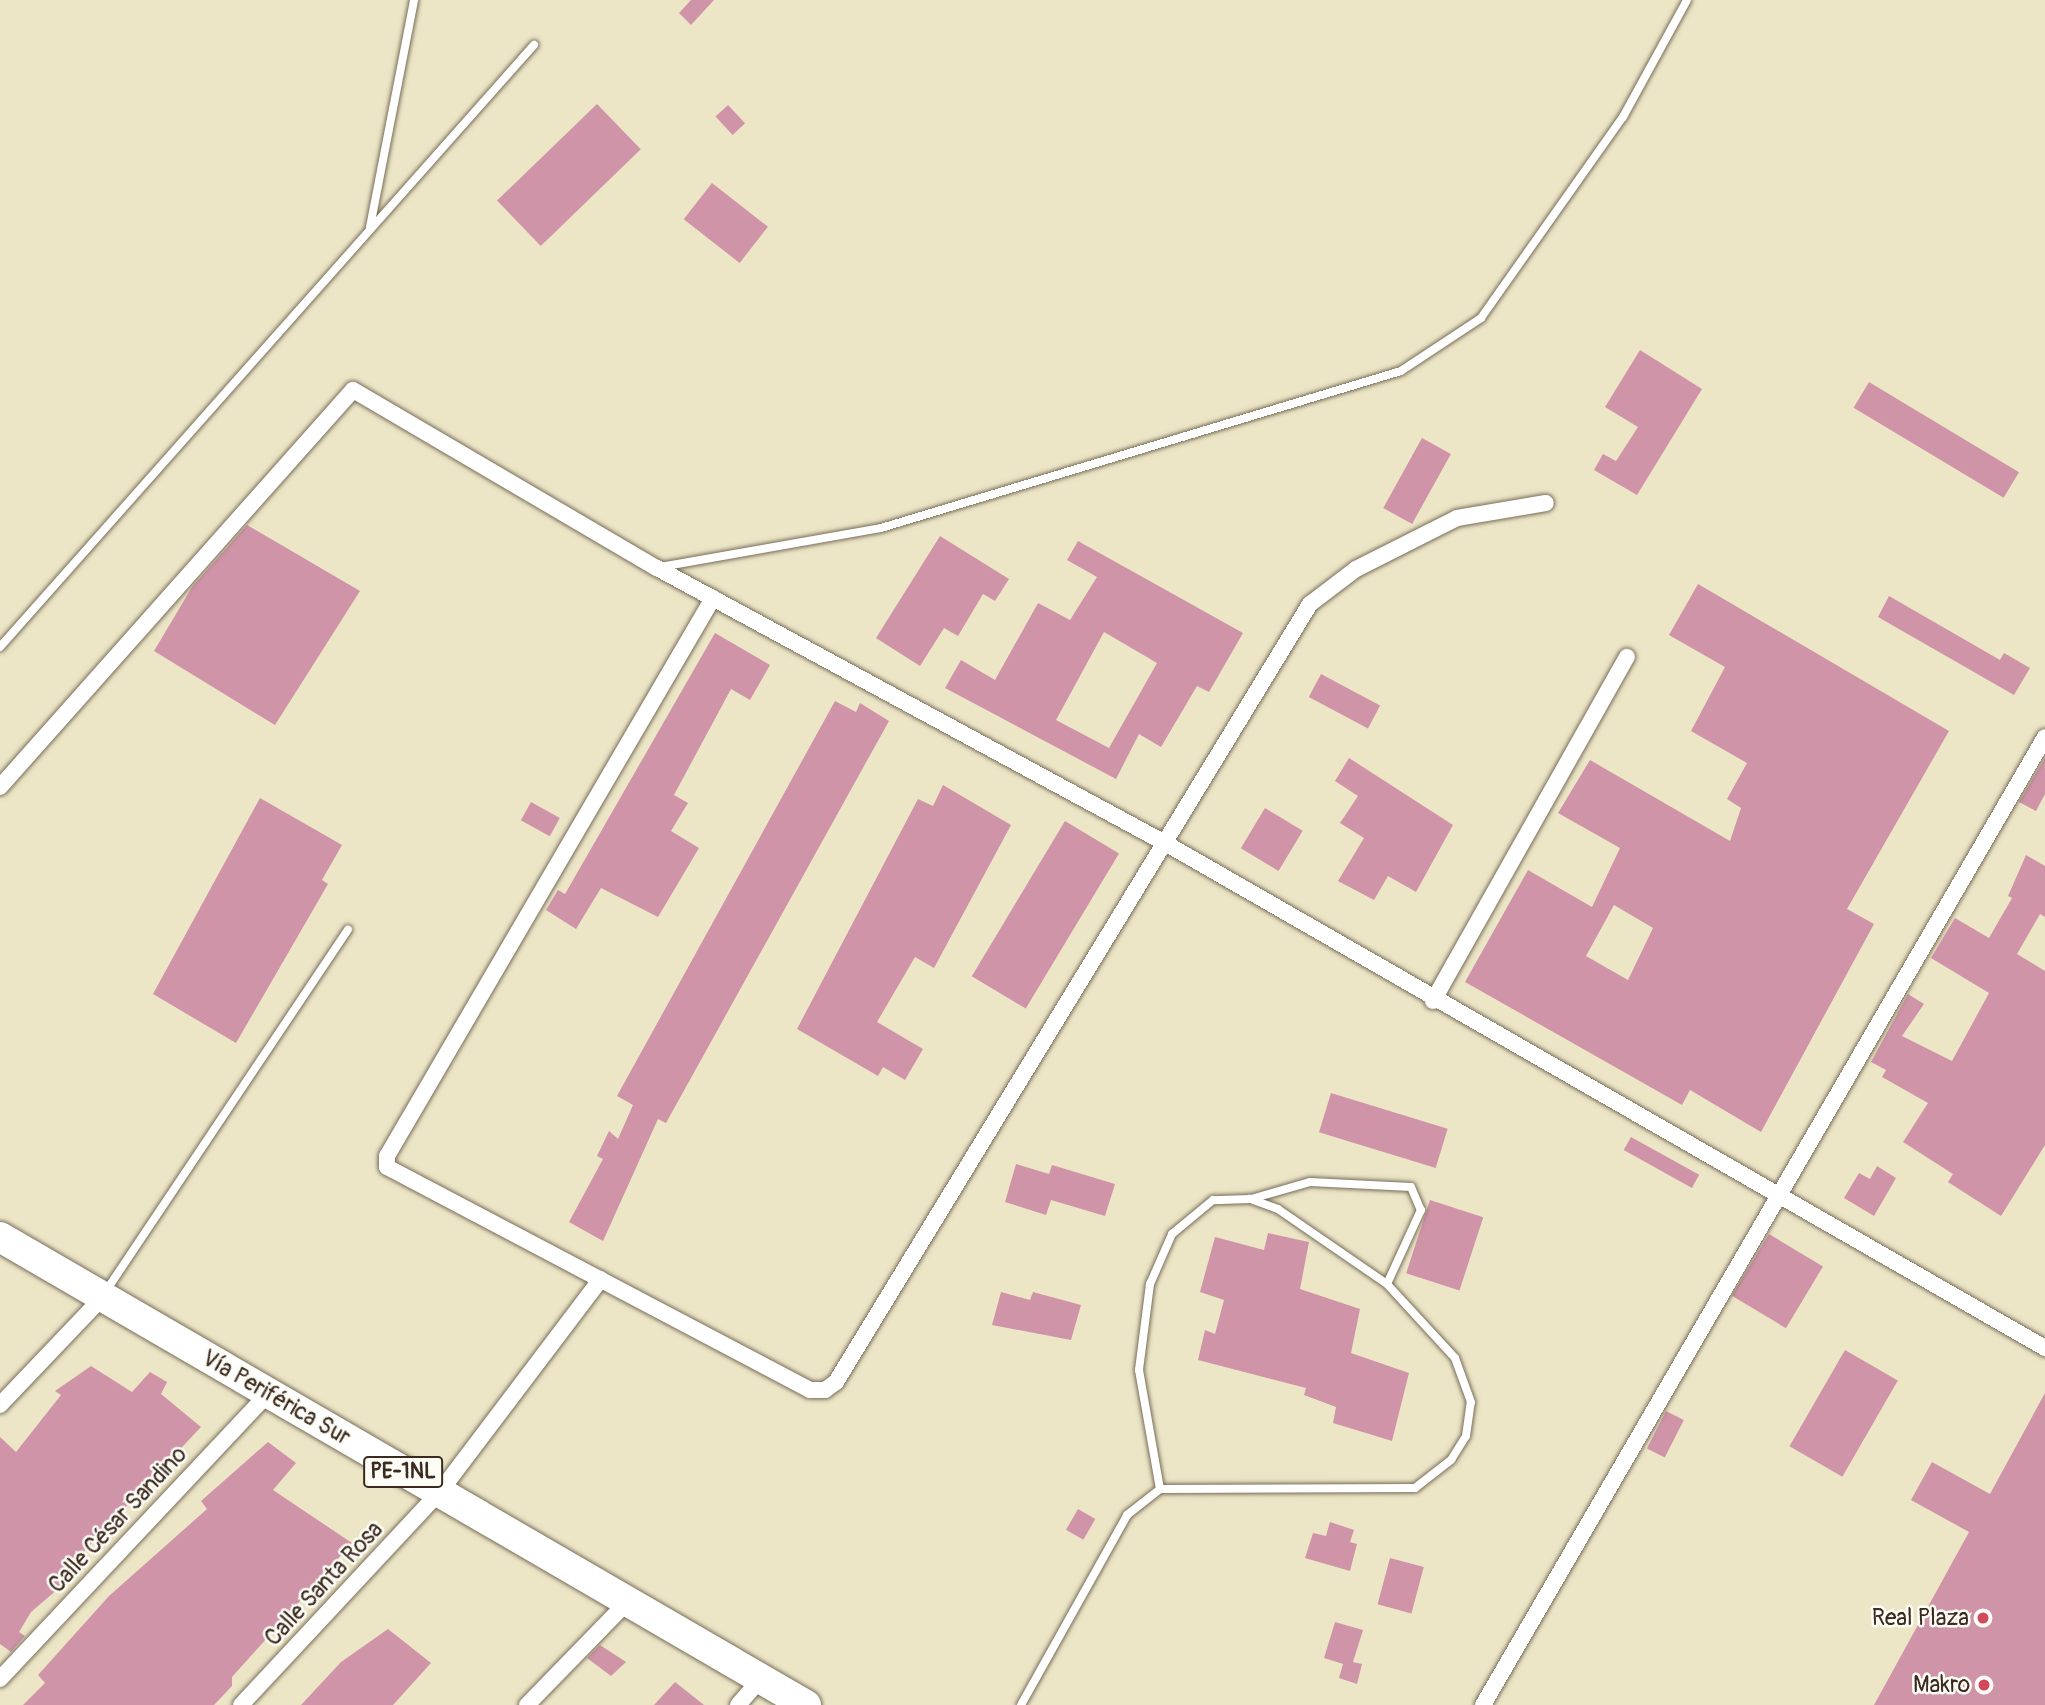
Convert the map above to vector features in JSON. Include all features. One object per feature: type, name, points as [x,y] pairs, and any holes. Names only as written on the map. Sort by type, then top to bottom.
[{"type":"highway","name":"Vía Periférica Sur","points":[[0,1237],[806,1705]]},
{"type":"street","points":[[0,787],[353,390],[657,568],[1165,844],[1774,1198],[2045,1348]]},
{"type":"street","points":[[713,598],[387,1156],[394,1174],[601,1279],[810,1390],[831,1386],[1310,604],[1356,569],[1457,518],[1546,503]]},
{"type":"street","points":[[1433,1001],[1627,657]]},
{"type":"street","points":[[1483,1705],[1774,1198],[2045,737]]},
{"type":"street","name":"Calle Santa Rosa","points":[[241,1705],[439,1493],[601,1279]]},
{"type":"street","points":[[0,1405],[102,1298]]},
{"type":"street","name":"Calle César Sandino","points":[[0,1679],[269,1393]]},
{"type":"street","points":[[527,1705],[628,1601]]},
{"type":"street","points":[[738,1705],[761,1679]]},
{"type":"lane","points":[[370,230],[414,0]]},
{"type":"lane","points":[[657,568],[881,528],[1401,371],[1481,318],[1623,117],[1687,0]]},
{"type":"lane","points":[[0,647],[534,45]]},
{"type":"lane","points":[[102,1298],[348,930]]},
{"type":"lane","points":[[1160,1489],[1139,1370],[1150,1284],[1172,1234],[1191,1213],[1213,1200],[1250,1199],[1310,1182],[1410,1187],[1421,1210],[1387,1284]]},
{"type":"lane","points":[[1021,1705],[1127,1515],[1160,1489],[1415,1488],[1451,1460],[1466,1436],[1471,1402],[1455,1358],[1387,1284],[1278,1209],[1250,1199]]},
{"type":"building","points":[[691,0],[714,0],[691,25],[679,13]]},
{"type":"building","points":[[597,104],[641,149],[541,246],[497,201]]},
{"type":"building","points":[[728,105],[745,123],[733,135],[716,117]]},
{"type":"building","points":[[712,183],[768,227],[740,263],[684,219]]},
{"type":"building","points":[[1640,350],[1702,389],[1637,495],[1594,470],[1603,454],[1616,461],[1638,427],[1605,407]]},
{"type":"building","points":[[1869,382],[2019,472],[2004,498],[1854,408]]},
{"type":"building","points":[[1422,438],[1451,454],[1412,524],[1383,508]]},
{"type":"building","points":[[247,525],[360,591],[275,725],[154,651],[192,587]]},
{"type":"building","points":[[940,536],[1009,579],[995,601],[983,594],[958,636],[944,628],[920,666],[876,638]]},
{"type":"building","points":[[1078,541],[1243,633],[1209,692],[1197,686],[1161,747],[1139,734],[1116,779],[945,688],[961,660],[995,680],[1038,603],[1070,620],[1097,577],[1067,560]],"holes":[[[1104,632],[1157,663],[1109,748],[1056,720]]]},
{"type":"building","points":[[1698,584],[1949,731],[1847,909],[1874,924],[1761,1132],[1690,1090],[1682,1105],[1465,982],[1528,870],[1592,907],[1620,848],[1558,813],[1590,760],[1730,841],[1741,808],[1727,799],[1747,763],[1691,731],[1725,667],[1669,635]],"holes":[[[1614,905],[1653,928],[1628,980],[1586,956]]]},
{"type":"building","points":[[1889,596],[2000,660],[2004,653],[2030,668],[2014,695],[1878,617]]},
{"type":"building","points":[[715,633],[770,665],[750,700],[731,689],[674,795],[688,803],[671,831],[699,848],[658,917],[601,888],[576,929],[546,910],[558,890],[565,894]]},
{"type":"building","points":[[1321,674],[1380,705],[1368,728],[1309,697]]},
{"type":"building","points":[[835,701],[856,712],[860,703],[889,721],[666,1123],[658,1119],[603,1241],[569,1222],[603,1159],[597,1156],[609,1131],[618,1139],[633,1105],[617,1096]]},
{"type":"building","points":[[1349,758],[1453,825],[1416,892],[1388,876],[1374,900],[1338,881],[1364,838],[1340,823],[1358,796],[1335,781]]},
{"type":"building","points":[[2045,758],[2045,794],[2036,811],[2019,802]]},
{"type":"building","points":[[943,785],[1011,825],[934,968],[915,957],[877,1022],[923,1049],[905,1080],[883,1067],[878,1076],[797,1029],[918,799],[933,806]]},
{"type":"building","points":[[260,798],[342,845],[322,880],[328,884],[236,1043],[153,994]]},
{"type":"building","points":[[531,802],[560,818],[550,836],[521,820]]},
{"type":"building","points":[[1265,808],[1303,831],[1279,871],[1241,848]]},
{"type":"building","points":[[1065,821],[1119,853],[1026,1009],[972,976]]},
{"type":"building","points":[[2026,855],[2045,866],[2045,917],[2040,914],[2017,954],[2045,971],[2045,1145],[2001,1216],[1948,1182],[1953,1174],[1903,1142],[1928,1103],[1882,1077],[1886,1070],[1871,1062],[1908,994],[1924,1004],[1902,1036],[1952,1061],[1989,993],[1931,958],[1955,918],[1989,938],[2012,898],[2008,896]]},
{"type":"building","points":[[1331,1093],[1448,1129],[1436,1168],[1319,1132]]},
{"type":"building","points":[[1631,1137],[1699,1175],[1692,1188],[1624,1150]]},
{"type":"building","points":[[1016,1164],[1049,1174],[1052,1165],[1115,1184],[1105,1216],[1051,1200],[1046,1215],[1005,1202]]},
{"type":"building","points":[[1877,1166],[1896,1178],[1874,1216],[1844,1198],[1859,1173],[1870,1179]]},
{"type":"building","points":[[1430,1200],[1483,1217],[1459,1291],[1406,1273]]},
{"type":"building","points":[[1268,1233],[1309,1242],[1300,1289],[1360,1309],[1351,1353],[1409,1373],[1392,1441],[1333,1423],[1336,1407],[1304,1395],[1306,1388],[1198,1360],[1205,1330],[1215,1334],[1224,1300],[1200,1292],[1215,1237],[1264,1250]]},
{"type":"building","points":[[1769,1234],[1823,1266],[1786,1328],[1732,1296]]},
{"type":"building","points":[[1001,1292],[1030,1300],[1033,1292],[1081,1305],[1071,1340],[992,1325]]},
{"type":"building","points":[[1845,1350],[1898,1380],[1842,1477],[1790,1446]]},
{"type":"building","points":[[91,1366],[132,1392],[150,1372],[167,1382],[161,1394],[201,1427],[60,1577],[65,1583],[31,1612],[19,1632],[25,1636],[11,1652],[0,1644],[0,1437],[16,1452],[61,1395],[55,1391]]},
{"type":"building","name":"Real Plaza","points":[[2045,1393],[2045,1705],[1874,1705],[1969,1532],[1911,1500],[1932,1462],[1990,1494]]},
{"type":"building","points":[[1666,1411],[1684,1420],[1665,1458],[1647,1448]]},
{"type":"building","points":[[268,1442],[296,1463],[273,1490],[352,1543],[232,1677],[232,1686],[214,1705],[23,1705],[45,1683],[38,1675],[109,1596],[207,1509],[201,1501]]},
{"type":"building","points":[[1078,1509],[1095,1519],[1083,1540],[1066,1530]]},
{"type":"building","points":[[1330,1522],[1354,1530],[1350,1542],[1357,1544],[1350,1571],[1305,1558],[1313,1533],[1326,1536]]},
{"type":"building","points":[[1390,1558],[1424,1567],[1411,1613],[1378,1604]]},
{"type":"building","points":[[1335,1622],[1363,1630],[1353,1662],[1362,1664],[1357,1684],[1339,1678],[1343,1664],[1324,1658]]},
{"type":"building","points":[[388,1629],[431,1663],[393,1705],[301,1705],[341,1662]]},
{"type":"building","points":[[600,1645],[626,1662],[611,1676],[587,1658]]},
{"type":"building","points":[[675,1682],[704,1705],[654,1705]]},
{"type":"place","name":"Real Plaza","points":[[1983,1618]]},
{"type":"place","name":"Makro","points":[[1984,1685]]}]
